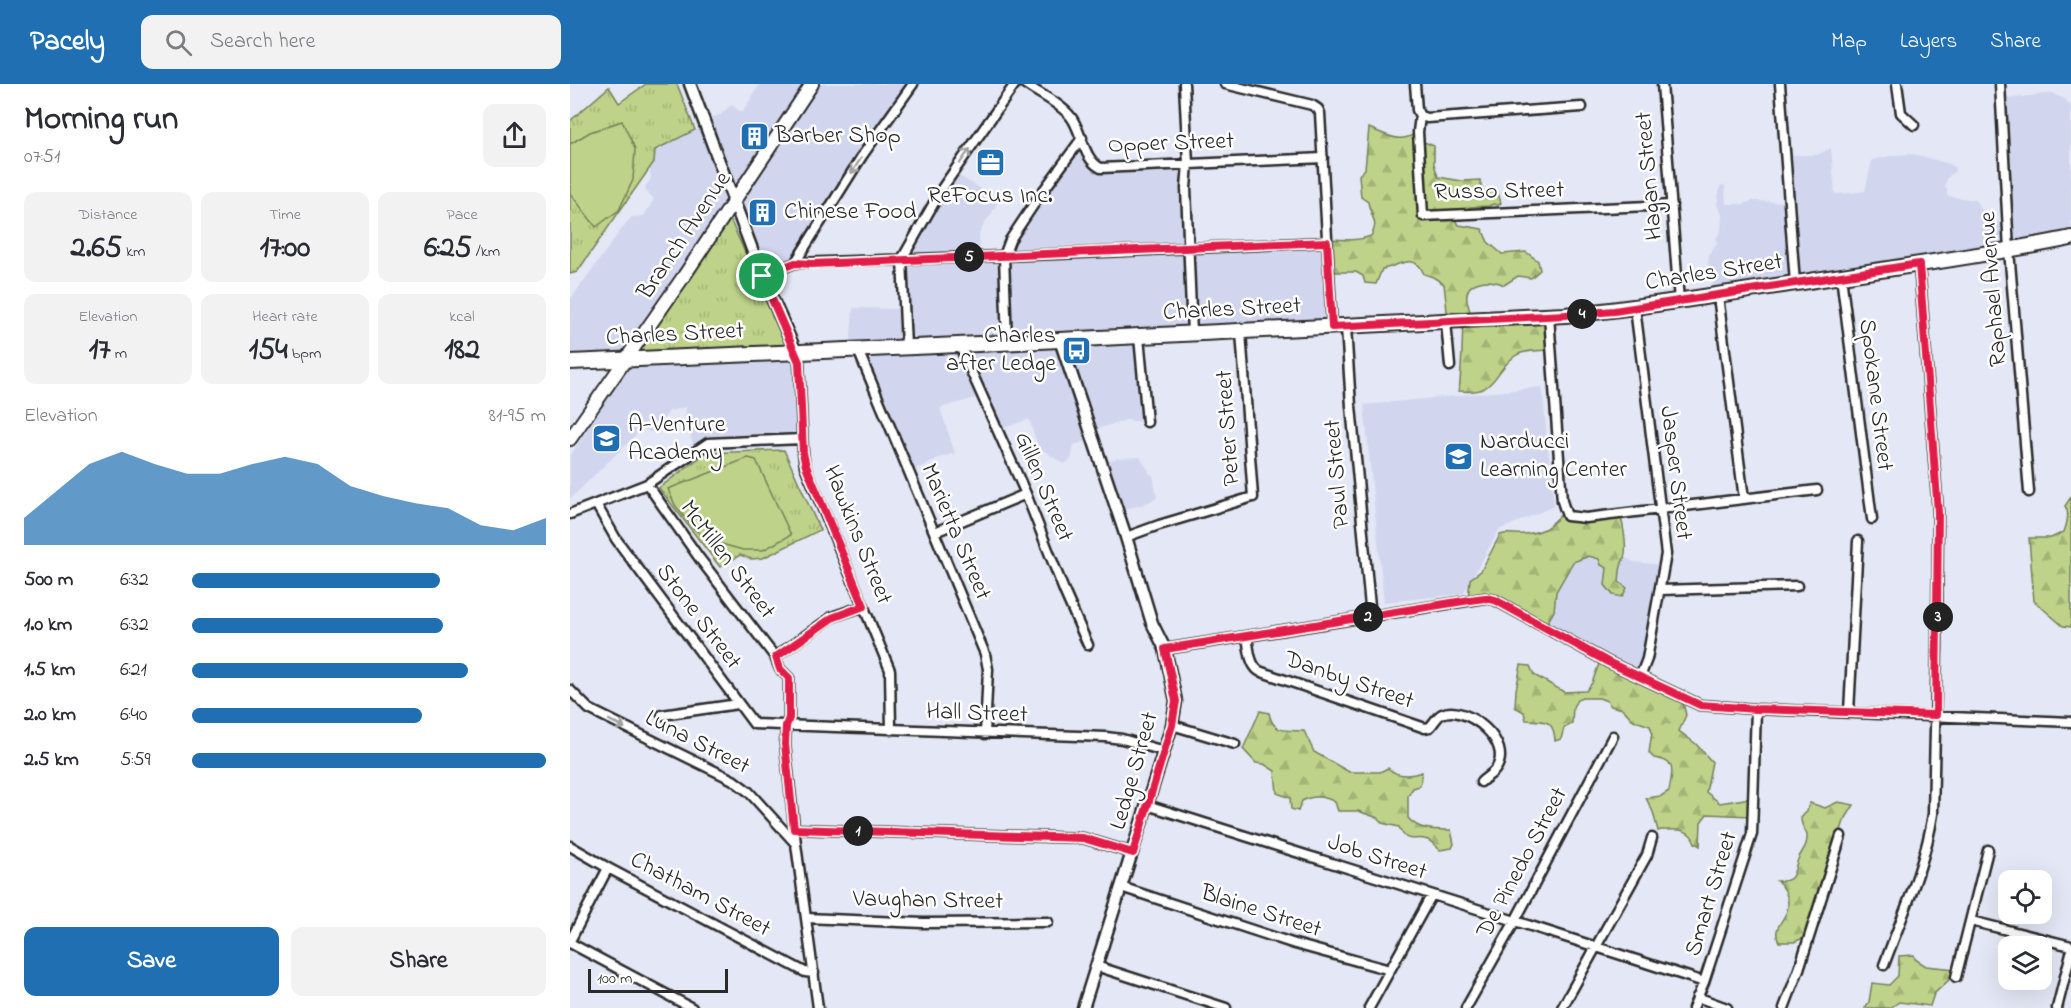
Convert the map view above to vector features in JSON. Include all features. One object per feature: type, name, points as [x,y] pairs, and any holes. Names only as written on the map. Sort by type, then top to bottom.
[{"type":"main road","name":"Branch Avenue","points":[[570,439],[812,84]]},
{"type":"main road","name":"Charles Street","points":[[570,362],[1549,316],[1635,308],[1718,296],[2071,238]]},
{"type":"street","name":"Hawkins Street","points":[[690,84],[762,276],[796,352],[799,362],[802,439],[806,466],[890,670],[891,730]]},
{"type":"street","points":[[795,263],[862,156],[913,84]]},
{"type":"street","points":[[906,347],[902,259],[943,187],[1015,84]]},
{"type":"street","name":"Opper Street","points":[[1025,84],[1066,111],[1072,118],[1090,158],[1095,165],[1101,168],[1323,158]]},
{"type":"street","points":[[1184,84],[1192,334]]},
{"type":"street","name":"Paul Street","points":[[1225,84],[1312,105],[1320,113],[1327,242],[1339,327],[1371,617]]},
{"type":"street","points":[[1415,84],[1417,110],[1420,116],[1427,118],[1582,107]]},
{"type":"street","name":"Hagan Street","points":[[1662,84],[1679,301]]},
{"type":"street","points":[[1780,84],[1795,283]]},
{"type":"street","points":[[1897,84],[1901,113],[1914,125]]},
{"type":"street","name":"Raphael Avenue","points":[[2000,84],[2009,250],[2029,492]]},
{"type":"street","name":"Russo Street","points":[[1420,116],[1418,132],[1424,216],[1672,205]]},
{"type":"street","points":[[1007,343],[1005,256],[1010,240],[1082,138]]},
{"type":"street","points":[[762,276],[795,263],[1327,242]]},
{"type":"street","points":[[1884,965],[1916,880],[1931,825],[1936,715],[1938,512],[1919,264]]},
{"type":"street","name":"Spokane Street","points":[[1841,276],[1872,519]]},
{"type":"street","points":[[1718,296],[1744,499]]},
{"type":"street","name":"Jasper Street","points":[[1635,308],[1666,554],[1647,659],[1640,677]]},
{"type":"street","points":[[1549,316],[1562,501],[1567,516],[1586,518],[1817,490]]},
{"type":"street","points":[[1446,322],[1450,366]]},
{"type":"street","name":"Peter Street","points":[[1126,537],[1253,497],[1242,332]]},
{"type":"street","points":[[1138,337],[1147,422]]},
{"type":"street","name":"Ledge Street","points":[[1060,340],[1126,537],[1152,623],[1165,649],[1176,701],[1172,725],[1083,1008]]},
{"type":"street","name":"Gillen Street","points":[[959,344],[1026,494],[1088,645]]},
{"type":"street","name":"Marietta Street","points":[[858,350],[988,663],[985,734]]},
{"type":"street","points":[[570,514],[646,484],[708,443],[802,439]]},
{"type":"street","name":"McMillen Street","points":[[646,484],[700,559],[776,657],[780,669],[789,678],[789,718],[785,744],[818,1008]]},
{"type":"street","points":[[935,532],[1026,494]]},
{"type":"street","name":"Stone Street","points":[[596,504],[616,539],[754,724],[786,726]]},
{"type":"street","points":[[1849,712],[1858,541]]},
{"type":"street","points":[[1660,590],[1797,586]]},
{"type":"street","points":[[1165,649],[1470,600],[1489,599],[1640,677],[1700,705],[2071,722]]},
{"type":"street","points":[[776,657],[832,618],[864,606]]},
{"type":"street","name":"Danby Street","points":[[1247,636],[1252,664],[1258,671],[1419,726],[1430,727],[1440,714],[1451,712],[1473,720],[1489,730],[1496,739],[1499,750],[1496,770],[1481,782]]},
{"type":"street","name":"Luna Street","points":[[570,690],[588,709],[741,785],[796,844]]},
{"type":"street","points":[[662,715],[738,704]]},
{"type":"street","name":"Smart Street","points":[[1696,997],[1704,982],[1752,834],[1756,709]]},
{"type":"street","points":[[1172,725],[1235,744]]},
{"type":"street","name":"Hall Street","points":[[786,726],[1106,737],[1164,751]]},
{"type":"street","name":"De Pinedo Street","points":[[1466,1008],[1613,736]]},
{"type":"street","name":"Job Street","points":[[1147,805],[1704,982]]},
{"type":"street","points":[[794,829],[1083,838],[1133,853]]},
{"type":"street","points":[[1784,1008],[1799,969],[1841,836]]},
{"type":"street","points":[[1562,1008],[1647,855],[1652,837]]},
{"type":"street","name":"Chatham Street","points":[[570,846],[805,972],[814,973]]},
{"type":"street","points":[[1956,977],[1988,850]]},
{"type":"street","points":[[608,868],[570,942],[692,1008]]},
{"type":"street","name":"Blaine Street","points":[[1121,887],[1295,944],[1390,970]]},
{"type":"street","points":[[1369,1008],[1431,896]]},
{"type":"street","name":"Vaughan Street","points":[[806,918],[923,923],[1048,922]]},
{"type":"street","points":[[1971,921],[2071,946]]},
{"type":"street","points":[[2057,1008],[2071,953]]},
{"type":"street","points":[[1096,966],[1226,1008]]},
{"type":"street","points":[[1693,1008],[1696,997],[1726,1008]]},
{"type":"shaded area","points":[[760,84],[915,84],[864,153],[863,166],[798,260],[792,258],[772,286],[731,206],[622,359],[798,352],[798,438],[694,447],[685,417],[686,407],[669,411],[656,431],[649,432],[643,428],[570,499],[570,456],[607,400],[599,394],[618,363],[570,362],[570,300],[626,223],[632,217],[644,216],[654,199],[645,187],[651,179],[648,155],[650,148],[702,128],[702,121],[720,115],[732,105],[742,113]]},
{"type":"shaded area","points":[[2052,93],[2066,100],[2071,107],[2071,239],[1715,294],[1708,263],[1709,255],[1718,242],[1715,240],[1721,231],[1722,214],[1717,205],[1720,186],[1725,185],[1726,204],[1744,204],[1752,201],[1784,202],[1784,155],[1817,155],[1831,148],[1835,194],[1865,191],[1872,160],[1913,154],[1954,167],[1955,171],[1947,178],[1945,186],[1947,196],[1975,200],[1992,224],[2006,220],[1999,100]]},
{"type":"shaded area","points":[[1078,145],[1096,167],[1183,165],[1190,245],[1326,242],[1331,325],[1142,337],[1147,422],[1126,420],[1093,430],[1094,439],[1074,445],[1071,460],[1064,464],[1038,447],[1029,419],[998,430],[982,396],[940,408],[955,453],[907,472],[856,352],[850,349],[853,308],[901,309],[899,262],[956,174],[997,198],[997,203],[979,235],[980,255],[1002,257],[1012,239]]},
{"type":"shaded area","name":"Narducci Learning Center","points":[[1542,387],[1554,506],[1499,530],[1463,594],[1384,602],[1364,405]]},
{"type":"shaded area","points":[[1140,457],[1148,472],[1153,475],[1157,498],[1142,505],[1119,510],[1103,463],[1118,458]]},
{"type":"shaded area","points":[[1589,556],[1599,559],[1607,568],[1622,597],[1624,591],[1619,582],[1620,563],[1624,557],[1634,562],[1662,565],[1640,673],[1544,628],[1554,611],[1556,592],[1573,562]]},
{"type":"green space","points":[[646,84],[677,84],[695,130],[655,150],[654,162],[577,272],[570,274],[570,121],[609,87],[619,103]]},
{"type":"green space","points":[[622,121],[635,149],[633,180],[619,210],[596,227],[570,193],[570,144],[590,132]]},
{"type":"green space","points":[[1369,128],[1396,138],[1408,137],[1421,129],[1424,142],[1434,146],[1434,164],[1438,177],[1462,181],[1480,180],[1482,190],[1498,193],[1501,203],[1470,207],[1465,213],[1458,214],[1456,222],[1459,225],[1482,229],[1488,242],[1502,254],[1526,252],[1538,261],[1540,270],[1531,278],[1518,276],[1504,285],[1493,281],[1474,284],[1467,293],[1471,319],[1545,317],[1548,350],[1518,354],[1487,386],[1480,390],[1459,391],[1463,322],[1448,320],[1444,284],[1424,274],[1416,263],[1411,262],[1382,269],[1376,284],[1365,283],[1363,276],[1356,272],[1329,272],[1328,239],[1360,239],[1371,236],[1374,231],[1375,222],[1368,202],[1361,197],[1359,175],[1365,169]]},
{"type":"green space","points":[[729,217],[787,346],[635,352]]},
{"type":"green space","points":[[784,450],[820,530],[763,558],[751,559],[740,555],[720,567],[659,488],[706,453]]},
{"type":"green space","points":[[748,458],[756,460],[791,535],[763,550],[743,550],[707,540],[692,527],[675,505],[668,489]]},
{"type":"green space","points":[[2071,497],[2071,627],[2063,626],[2034,601],[2029,538],[2051,538],[2064,532],[2068,515],[2065,506]]},
{"type":"green space","points":[[1565,511],[1574,515],[1620,513],[1625,548],[1619,582],[1627,588],[1622,597],[1613,595],[1605,585],[1607,568],[1601,565],[1599,559],[1589,556],[1573,562],[1556,592],[1554,611],[1544,628],[1488,599],[1468,600],[1470,579],[1481,571],[1500,535],[1538,532]]},
{"type":"green space","points":[[1600,661],[1682,699],[1686,715],[1679,731],[1696,744],[1712,762],[1706,792],[1720,803],[1751,798],[1750,816],[1707,814],[1701,822],[1700,846],[1686,832],[1658,831],[1646,798],[1661,796],[1669,791],[1672,768],[1667,762],[1654,758],[1649,753],[1652,732],[1650,726],[1633,720],[1623,709],[1611,706],[1607,701],[1599,698],[1582,698],[1577,700],[1573,707],[1572,724],[1564,728],[1561,739],[1555,741],[1550,725],[1543,721],[1526,720],[1524,712],[1515,707],[1521,665],[1530,666],[1534,675],[1564,692],[1586,691],[1592,683]]},
{"type":"green space","points":[[1260,711],[1269,713],[1274,725],[1281,730],[1304,731],[1314,752],[1349,772],[1380,772],[1388,768],[1404,775],[1422,772],[1420,786],[1413,788],[1408,796],[1408,818],[1422,828],[1451,830],[1454,844],[1452,848],[1440,850],[1428,840],[1408,838],[1399,827],[1382,823],[1378,818],[1358,811],[1338,811],[1335,802],[1327,798],[1310,798],[1302,801],[1298,811],[1291,809],[1290,798],[1277,793],[1275,771],[1264,764],[1256,763],[1243,749]]},
{"type":"green space","points":[[1838,802],[1854,805],[1844,821],[1808,936],[1794,942],[1779,942],[1777,929],[1787,911],[1788,899],[1777,881],[1791,878],[1806,844],[1807,835],[1801,818],[1810,803],[1825,808]]},
{"type":"green space","points":[[1914,955],[1915,959],[1926,966],[1955,969],[1953,976],[1934,994],[1930,1006],[1899,1002],[1890,1008],[1865,1008],[1869,1002],[1872,983],[1889,985],[1898,976],[1899,956]]},
{"type":"place","name":"Barber Shop","points":[[754,136]]},
{"type":"place","name":"ReFocus Inc.","points":[[990,163]]},
{"type":"place","name":"Chinese Food","points":[[763,212]]},
{"type":"place","name":"Charles after Ledge","points":[[1077,350]]},
{"type":"place","name":"A-Venture Academy","points":[[607,439]]},
{"type":"place","name":"Narducci Learning Center","points":[[1459,456]]},
{"type":"route","points":[[1327,242],[1332,327],[1471,321],[1614,311],[1919,264],[1938,512],[1936,715],[1700,705],[1608,662],[1495,600],[1485,598],[1165,649],[1175,692],[1175,710],[1133,853],[1083,838],[794,829],[785,744],[789,718],[789,678],[780,669],[776,657],[832,618],[864,606],[806,466],[803,453],[799,362],[762,276],[795,263],[1327,242]]}]
